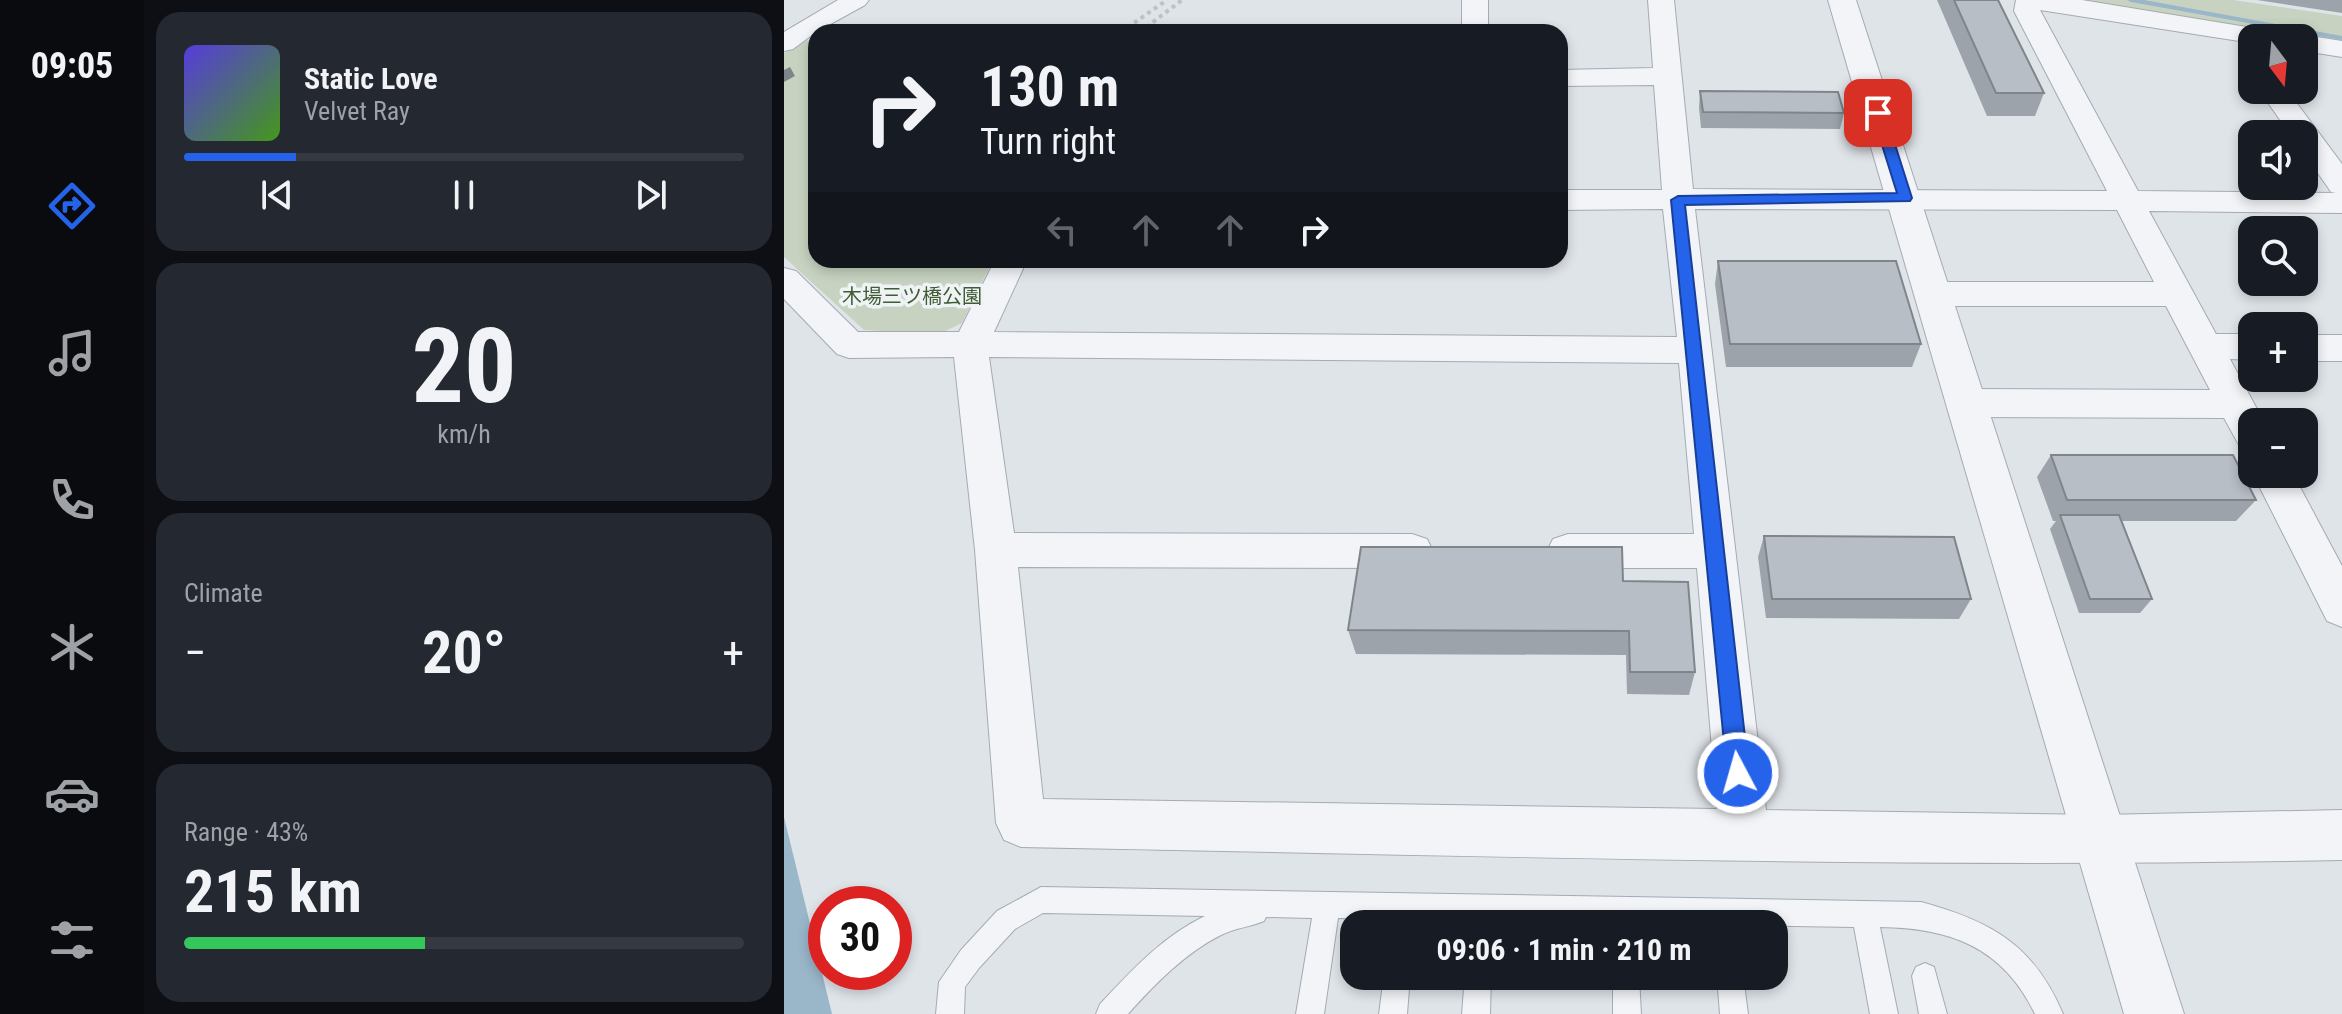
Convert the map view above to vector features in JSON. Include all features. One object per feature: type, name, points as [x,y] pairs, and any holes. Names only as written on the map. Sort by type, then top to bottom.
[{"type":"street","points":[[816,24],[856,0]]},
{"type":"street","points":[[1475,0],[1475,24]]},
{"type":"street","points":[[1661,0],[1678,200],[1696,350],[1744,836]]},
{"type":"street","points":[[1842,0],[2154,1014]]},
{"type":"street","points":[[2238,34],[2047,2],[2027,3],[2027,11],[2238,409]]},
{"type":"street","points":[[784,43],[808,29]]},
{"type":"street","points":[[2231,33],[2238,43]]},
{"type":"street","points":[[2318,45],[2342,49]]},
{"type":"street","points":[[1568,78],[1669,76]]},
{"type":"street","points":[[2283,104],[2342,185]]},
{"type":"street","points":[[1568,200],[1905,198],[2342,203]]},
{"type":"street","points":[[1007,268],[970,344],[996,550],[1021,823],[2100,840],[2342,835]]},
{"type":"street","points":[[784,279],[849,345],[1696,350]]},
{"type":"street","points":[[1934,294],[2178,294]]},
{"type":"street","points":[[2205,346],[2238,347]]},
{"type":"street","points":[[2318,348],[2342,348]]},
{"type":"street","points":[[1968,403],[2238,420]]},
{"type":"street","points":[[2283,488],[2326,546],[2342,608]]},
{"type":"street","points":[[996,550],[1444,551]]},
{"type":"street","points":[[1524,551],[1716,551]]},
{"type":"lane","points":[[950,1014],[952,982],[970,959],[1006,920],[1041,900],[1358,910]]},
{"type":"lane","points":[[1110,1014],[1142,979],[1186,941],[1209,926],[1240,915],[1335,907]]},
{"type":"lane","points":[[1310,1014],[1335,907]]},
{"type":"lane","points":[[1864,913],[1884,1014]]},
{"type":"lane","points":[[1788,915],[1921,915],[1972,929],[1993,941],[2023,971],[2039,990],[2049,1014]]},
{"type":"lane","points":[[1925,976],[1933,1014]]},
{"type":"lane","points":[[1393,1014],[1396,990]]},
{"type":"lane","points":[[1476,1014],[1477,990]]},
{"type":"lane","points":[[1626,990],[1627,1014]]},
{"type":"lane","points":[[1731,990],[1734,1014]]},
{"type":"path","points":[[1132,24],[1167,0]]},
{"type":"path","points":[[1150,24],[1182,0]]},
{"type":"green space","points":[[2056,0],[2233,0],[2342,16],[2342,44],[2318,40],[2318,24],[2238,24],[2238,28]]},
{"type":"green space","name":"木場三ツ橋公園","points":[[808,40],[808,268],[989,268],[962,323],[939,334],[864,330],[784,257],[784,53]]},
{"type":"water","points":[[784,817],[808,916],[808,990],[826,990],[832,1014],[784,1014]]},
{"type":"building","points":[[1954,0],[1998,0],[2044,93],[1996,93]]},
{"type":"building","points":[[1700,91],[1838,92],[1844,113],[1703,112]]},
{"type":"building","points":[[1718,261],[1896,261],[1921,344],[1730,344]]},
{"type":"building","points":[[2051,455],[2233,455],[2238,465],[2238,488],[2250,488],[2256,500],[2067,500]]},
{"type":"building","points":[[2060,515],[2119,515],[2152,599],[2090,599]]},
{"type":"building","points":[[1764,536],[1954,537],[1971,599],[1772,599]]},
{"type":"building","points":[[1361,547],[1622,547],[1623,581],[1688,582],[1695,672],[1630,672],[1629,631],[1348,630]]},
{"type":"waterway","points":[[2131,0],[2342,38]]},
{"type":"route","points":[[1738,773],[1678,200],[1905,198],[1878,113]]}]
